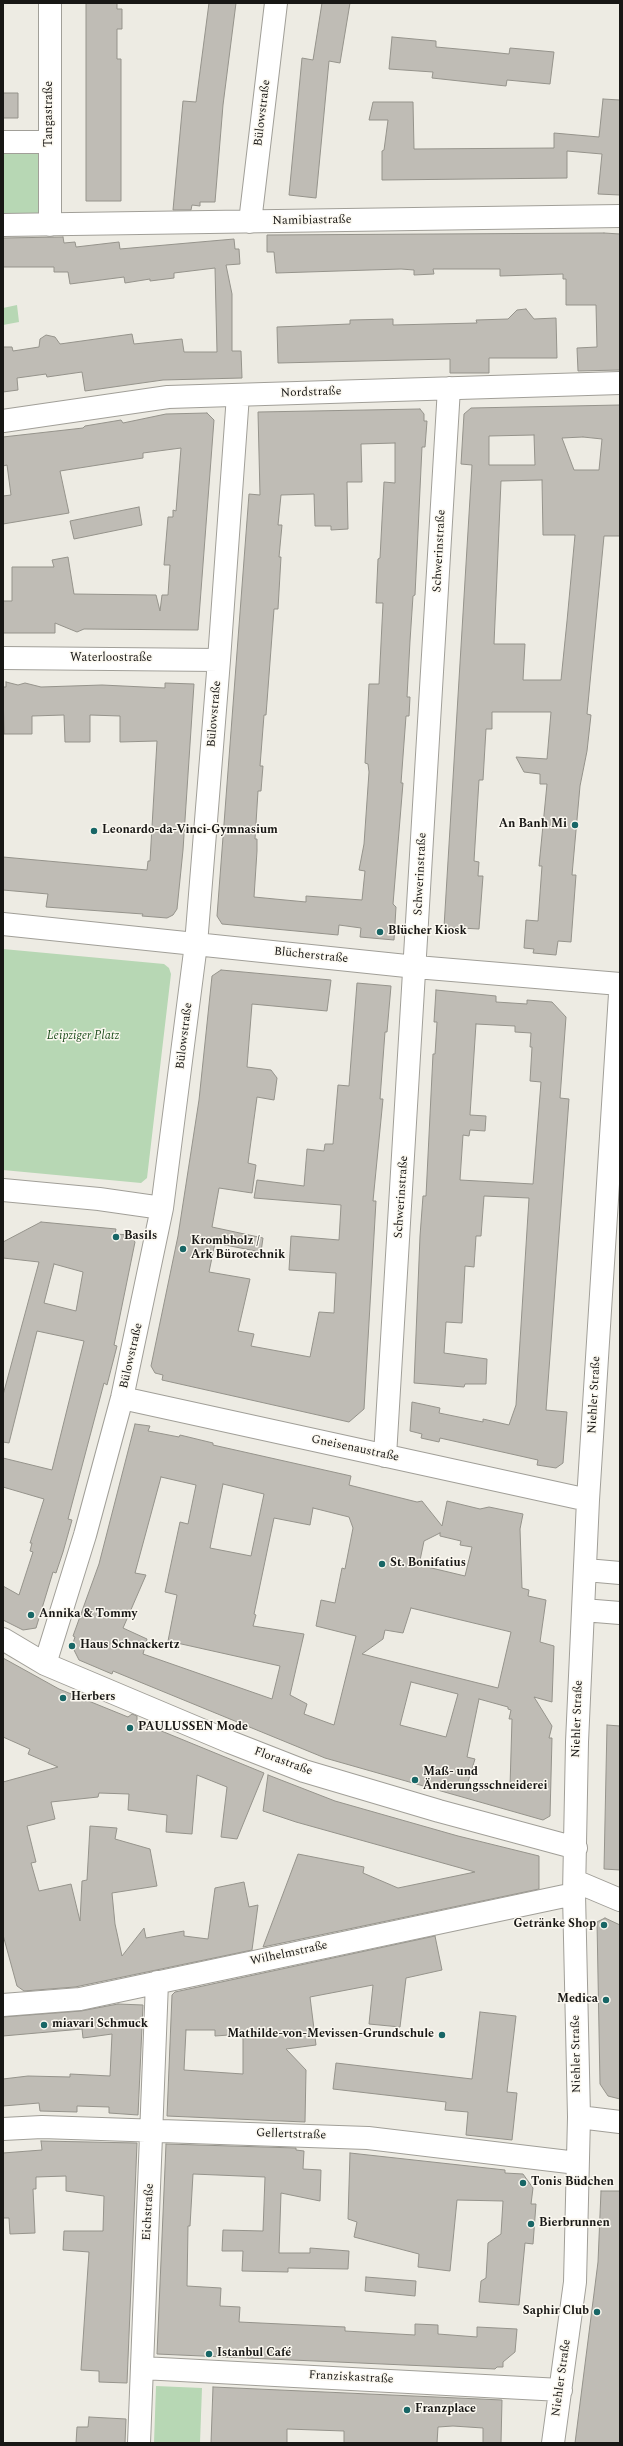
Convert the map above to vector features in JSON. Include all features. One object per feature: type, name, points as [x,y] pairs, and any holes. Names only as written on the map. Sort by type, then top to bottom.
[{"type":"street","name":"Tangastraße","points":[[50,3],[50,225]]},
{"type":"street","name":"Bülowstraße","points":[[250,222],[276,3]]},
{"type":"street","points":[[3,142],[50,142]]},
{"type":"street","name":"Namibiastraße","points":[[3,225],[620,216]]},
{"type":"street","name":"Nordstraße","points":[[3,421],[168,396],[620,383]]},
{"type":"street","name":"Schwerinstraße","points":[[385,1456],[416,967],[449,388]]},
{"type":"street","name":"Bülowstraße","points":[[44,1664],[85,1535],[122,1398],[162,1208],[196,944],[219,660],[238,395]]},
{"type":"street","name":"Waterloostraße","points":[[3,658],[219,660]]},
{"type":"street","name":"Blücherstraße","points":[[3,924],[416,967],[620,984]]},
{"type":"street","name":"Niehler Straße","points":[[553,2443],[575,2282],[578,2117],[574,1888],[576,1848],[576,1783],[588,1500],[620,994]]},
{"type":"street","points":[[3,1190],[99,1199],[162,1208]]},
{"type":"street","name":"Gneisenaustraße","points":[[122,1398],[588,1500]]},
{"type":"street","points":[[586,1570],[620,1573]]},
{"type":"street","points":[[583,1610],[620,1613]]},
{"type":"street","name":"Florastraße","points":[[3,1639],[44,1664],[230,1742],[304,1771],[439,1811],[576,1848]]},
{"type":"street","points":[[574,1888],[620,1900]]},
{"type":"street","name":"Wilhelmstraße","points":[[4,2002],[80,1999],[574,1888]]},
{"type":"street","name":"Eichstraße","points":[[139,2443],[157,1982]]},
{"type":"street","points":[[578,2117],[620,2122]]},
{"type":"street","name":"Gellertstraße","points":[[3,2130],[42,2126],[368,2138],[577,2163]]},
{"type":"street","name":"Franziskastraße","points":[[142,2368],[561,2390]]},
{"type":"green space","points":[[3,153],[38,153],[40,214],[3,215]]},
{"type":"green space","points":[[17,305],[19,322],[3,325],[3,308]]},
{"type":"green space","name":"Leipziger Platz","points":[[3,949],[164,964],[169,968],[171,974],[147,1178],[141,1183],[3,1170]]},
{"type":"green space","points":[[156,2386],[202,2388],[200,2443],[154,2443]]},
{"type":"building","points":[[86,3],[117,3],[117,9],[122,9],[122,29],[117,29],[117,59],[121,59],[121,201],[86,201]]},
{"type":"building","points":[[209,3],[236,3],[223,105],[215,202],[200,202],[200,206],[192,205],[191,210],[173,210],[183,101],[196,102]]},
{"type":"building","points":[[322,3],[350,3],[340,63],[329,61],[316,198],[289,195],[302,58],[313,60]]},
{"type":"building","points":[[392,37],[436,41],[436,47],[509,54],[510,48],[554,52],[550,84],[507,80],[506,86],[432,78],[433,72],[389,69]]},
{"type":"building","points":[[3,93],[18,93],[18,118],[3,118]]},
{"type":"building","points":[[603,99],[620,100],[620,195],[598,194],[602,154],[567,151],[567,178],[382,180],[382,151],[384,150],[388,120],[369,120],[373,102],[413,102],[414,149],[554,148],[554,133],[599,137]]},
{"type":"building","points":[[620,234],[620,370],[578,371],[577,348],[597,347],[596,305],[566,305],[566,279],[563,279],[563,274],[500,276],[500,269],[433,269],[434,274],[414,275],[414,270],[401,269],[276,273],[274,252],[267,252],[267,235]]},
{"type":"building","points":[[63,237],[64,243],[75,242],[76,247],[119,242],[120,249],[234,239],[235,249],[239,249],[240,264],[226,265],[232,294],[232,351],[241,351],[242,378],[163,380],[85,391],[82,372],[47,377],[46,374],[17,378],[18,390],[3,392],[3,347],[12,347],[13,351],[39,347],[40,339],[46,335],[55,337],[60,344],[132,334],[134,344],[182,339],[184,352],[217,352],[215,268],[174,273],[174,278],[150,281],[150,279],[125,283],[124,277],[70,284],[68,272],[54,272],[54,267],[3,267],[3,238]]},
{"type":"building","points":[[526,309],[534,319],[556,318],[557,358],[489,358],[489,373],[450,373],[450,359],[278,363],[277,327],[350,324],[350,320],[393,319],[393,325],[477,323],[476,320],[508,319],[517,310]]},
{"type":"building","points":[[620,405],[620,536],[604,536],[587,714],[591,715],[587,751],[580,786],[572,875],[576,875],[571,942],[558,941],[556,955],[533,953],[534,949],[524,948],[526,920],[538,921],[542,866],[539,866],[547,784],[540,784],[540,774],[524,772],[516,757],[547,759],[551,712],[492,712],[492,729],[486,729],[483,780],[479,780],[474,861],[479,862],[478,876],[483,876],[479,929],[444,927],[472,465],[461,464],[464,414],[471,408]],"holes":[[[534,435],[535,465],[489,465],[489,436]],[[583,437],[602,439],[599,470],[574,470],[562,438]],[[542,480],[543,535],[575,535],[561,680],[523,680],[525,644],[494,644],[501,481]]]},
{"type":"building","points":[[420,409],[424,414],[424,421],[427,421],[425,447],[422,447],[415,595],[413,596],[407,697],[410,697],[409,716],[406,716],[401,783],[403,783],[393,904],[396,907],[394,940],[360,937],[361,928],[339,925],[338,935],[222,924],[217,916],[249,494],[260,495],[258,412]],"holes":[[[395,443],[395,483],[384,482],[376,603],[383,603],[379,684],[369,684],[365,763],[368,764],[369,772],[364,844],[359,870],[365,871],[362,900],[306,896],[306,902],[254,897],[257,851],[257,839],[255,839],[258,791],[261,791],[263,766],[260,766],[264,715],[266,715],[274,609],[278,609],[281,557],[279,557],[282,525],[278,525],[281,495],[314,494],[315,526],[331,526],[331,530],[348,529],[347,482],[362,482],[361,444]]]},
{"type":"building","points":[[207,413],[214,420],[198,630],[84,629],[77,632],[55,623],[55,633],[3,633],[3,601],[12,601],[12,567],[54,567],[52,560],[68,557],[74,594],[156,595],[160,611],[162,595],[168,595],[170,565],[164,565],[168,517],[173,517],[173,510],[176,511],[181,448],[143,453],[143,458],[60,471],[69,513],[3,524],[3,496],[11,495],[7,465],[3,466],[3,437],[83,428],[85,426],[121,420],[123,423],[166,414]]},
{"type":"building","points":[[139,507],[142,525],[74,539],[70,521]]},
{"type":"building","points":[[6,682],[18,685],[25,683],[41,687],[102,685],[165,688],[165,683],[194,684],[183,850],[177,909],[173,915],[167,918],[142,916],[143,914],[46,907],[48,894],[3,890],[3,857],[147,870],[148,861],[150,861],[157,741],[120,742],[120,716],[90,715],[90,742],[65,742],[64,715],[32,716],[32,734],[4,734],[3,687],[6,687]]},
{"type":"building","points":[[221,970],[331,980],[327,1011],[252,1004],[247,1067],[271,1070],[277,1078],[274,1100],[257,1097],[248,1163],[256,1165],[252,1193],[219,1188],[212,1227],[263,1238],[261,1252],[215,1243],[209,1272],[250,1279],[238,1331],[254,1334],[251,1346],[310,1357],[319,1312],[334,1313],[336,1273],[289,1270],[291,1236],[339,1240],[341,1205],[254,1198],[257,1180],[304,1186],[307,1149],[324,1151],[325,1144],[333,1144],[338,1085],[349,1086],[357,983],[391,986],[387,1032],[385,1032],[380,1099],[383,1099],[373,1201],[376,1201],[364,1409],[349,1422],[162,1380],[163,1375],[155,1373],[151,1366],[178,1236],[199,1100],[212,976]]},
{"type":"building","points":[[436,990],[496,996],[496,1002],[527,1004],[527,1000],[552,1002],[566,1017],[560,1098],[569,1099],[546,1410],[567,1412],[563,1463],[556,1468],[537,1465],[538,1460],[440,1438],[439,1442],[421,1438],[422,1434],[410,1431],[412,1402],[440,1408],[439,1413],[483,1422],[483,1419],[509,1425],[516,1405],[529,1198],[484,1196],[481,1236],[476,1236],[474,1267],[465,1266],[462,1323],[446,1322],[444,1353],[487,1359],[486,1384],[465,1384],[464,1387],[414,1383],[420,1236],[423,1196],[426,1196],[433,1054],[435,1054],[437,1022],[434,1022]],"holes":[[[476,1024],[515,1026],[515,1032],[531,1033],[530,1047],[532,1047],[530,1081],[541,1082],[533,1184],[460,1180],[463,1135],[469,1136],[470,1130],[485,1131],[486,1116],[470,1115]]]},
{"type":"building","points":[[41,1222],[116,1229],[115,1234],[130,1235],[135,1242],[114,1345],[117,1346],[107,1385],[104,1383],[68,1519],[72,1520],[63,1552],[56,1573],[53,1572],[36,1628],[23,1630],[3,1620],[3,1586],[19,1595],[33,1552],[30,1551],[32,1543],[30,1543],[44,1499],[3,1487],[3,1458],[52,1470],[84,1341],[37,1331],[9,1443],[3,1442],[3,1395],[39,1262],[3,1258],[3,1242]],"holes":[[[54,1264],[83,1272],[76,1311],[44,1303]]]},
{"type":"building","points":[[135,1424],[150,1426],[148,1431],[179,1437],[180,1435],[213,1443],[213,1445],[351,1476],[349,1485],[417,1502],[422,1501],[442,1526],[447,1501],[480,1509],[489,1507],[523,1514],[520,1529],[522,1588],[529,1590],[528,1596],[546,1600],[540,1642],[554,1646],[552,1702],[534,1697],[552,1726],[549,1738],[552,1738],[550,1816],[543,1820],[325,1758],[113,1671],[112,1674],[79,1660],[72,1646],[75,1637],[73,1636],[99,1564]],"holes":[[[161,1477],[196,1485],[188,1524],[180,1522],[165,1592],[177,1595],[168,1641],[280,1666],[272,1699],[143,1654],[147,1639],[123,1628],[146,1575],[135,1573]],[[223,1484],[264,1494],[251,1556],[210,1548]],[[313,1508],[349,1517],[353,1528],[345,1569],[342,1568],[335,1603],[321,1600],[316,1626],[356,1636],[334,1725],[304,1714],[307,1704],[290,1695],[304,1634],[253,1626],[256,1615],[254,1614],[274,1518],[310,1525]],[[440,1533],[440,1536],[461,1541],[460,1545],[472,1547],[465,1576],[419,1565],[424,1541]],[[411,1608],[511,1632],[498,1688],[362,1654],[383,1639],[385,1630],[403,1633]],[[411,1682],[458,1694],[446,1737],[400,1725]],[[479,1699],[508,1707],[508,1709],[511,1710],[509,1719],[512,1719],[510,1787],[467,1785],[475,1759],[467,1757]]]},
{"type":"building","points":[[3,1658],[59,1689],[128,1717],[132,1714],[137,1716],[137,1721],[264,1773],[237,1839],[221,1837],[227,1787],[197,1775],[192,1834],[166,1832],[167,1815],[128,1810],[129,1794],[99,1793],[98,1797],[51,1802],[55,1819],[27,1826],[36,1862],[31,1863],[39,1891],[71,1884],[80,1921],[82,1881],[87,1880],[90,1826],[117,1828],[115,1839],[150,1849],[157,1886],[112,1893],[115,1924],[122,1956],[144,1928],[146,1938],[184,1931],[184,1936],[208,1939],[215,1888],[244,1882],[249,1907],[258,1905],[252,1950],[75,1987],[24,1991],[17,1986],[3,1935],[3,1782],[58,1767],[28,1754],[30,1749],[3,1737]]},
{"type":"building","points":[[607,1725],[620,1726],[620,1870],[604,1869]]},
{"type":"building","points":[[268,1775],[335,1801],[458,1836],[539,1856],[539,1889],[263,1947],[298,1854],[364,1867],[363,1873],[398,1888],[475,1872],[296,1822],[263,1811]]},
{"type":"building","points":[[605,1918],[620,1925],[620,2099],[608,2096],[600,2084],[597,1922]]},
{"type":"building","points":[[435,1936],[442,1970],[406,1978],[400,2027],[369,2024],[373,1985],[310,1997],[316,2045],[286,2049],[306,2070],[305,2122],[167,2116],[172,1995],[175,1992]],"holes":[[[186,2030],[215,2030],[215,2036],[243,2034],[243,2074],[184,2070]]]},
{"type":"building","points":[[118,2004],[143,2005],[138,2115],[109,2113],[109,2107],[77,2106],[77,2112],[40,2111],[39,2103],[3,2106],[3,2079],[28,2076],[70,2077],[70,2074],[110,2076],[112,2034],[83,2038],[82,2029],[3,2036],[3,2017],[81,2011]]},
{"type":"building","points":[[480,2012],[516,2016],[507,2092],[517,2093],[512,2140],[466,2135],[468,2112],[445,2110],[446,2102],[333,2089],[336,2063],[472,2079]]},
{"type":"building","points":[[41,2141],[137,2143],[127,2383],[99,2382],[99,2371],[81,2370],[89,2252],[63,2250],[64,2231],[103,2231],[104,2196],[66,2191],[66,2176],[36,2177],[36,2189],[33,2189],[35,2233],[10,2234],[9,2218],[3,2218],[3,2153],[42,2150]]},
{"type":"building","points":[[166,2144],[296,2148],[296,2150],[304,2151],[303,2169],[321,2170],[320,2201],[281,2193],[279,2253],[310,2253],[310,2248],[349,2251],[348,2269],[288,2268],[288,2272],[242,2271],[243,2251],[222,2251],[223,2230],[263,2231],[265,2177],[193,2174],[190,2226],[188,2226],[187,2286],[221,2288],[220,2306],[240,2307],[239,2322],[345,2327],[345,2331],[415,2335],[415,2324],[438,2325],[438,2334],[477,2337],[477,2327],[517,2329],[515,2352],[503,2362],[503,2367],[497,2367],[495,2369],[157,2354]]},
{"type":"building","points":[[350,2153],[505,2170],[505,2173],[523,2174],[533,2188],[531,2204],[536,2204],[533,2244],[525,2243],[519,2305],[479,2302],[481,2281],[486,2278],[488,2243],[501,2234],[503,2201],[457,2200],[450,2271],[418,2267],[419,2254],[354,2237],[357,2222],[348,2219]]},
{"type":"building","points":[[601,2191],[620,2191],[620,2443],[575,2443],[598,2262]]},
{"type":"building","points":[[366,2277],[416,2281],[415,2296],[365,2291]]},
{"type":"building","points":[[213,2387],[502,2400],[501,2443],[483,2443],[483,2428],[453,2426],[438,2427],[437,2443],[344,2443],[344,2431],[287,2429],[287,2443],[211,2443]]},
{"type":"building","points":[[89,2417],[126,2419],[125,2443],[76,2443],[77,2427],[88,2427]]},
{"type":"place","name":"An Banh Mi","points":[[575,825]]},
{"type":"place","name":"Leonardo-da-Vinci-Gymnasium","points":[[94,831]]},
{"type":"place","name":"Blücher Kiosk","points":[[380,932]]},
{"type":"place","name":"Basils","points":[[116,1237]]},
{"type":"place","name":"Krombholz / Ark Bürotechnik","points":[[183,1249]]},
{"type":"place","name":"St. Bonifatius","points":[[382,1564]]},
{"type":"place","name":"Annika & Tommy","points":[[31,1615]]},
{"type":"place","name":"Haus Schnackertz","points":[[72,1646]]},
{"type":"place","name":"Herbers","points":[[63,1698]]},
{"type":"place","name":"PAULUSSEN Mode","points":[[130,1728]]},
{"type":"place","name":"Maß- und Änderungsschneiderei","points":[[415,1780]]},
{"type":"place","name":"Getränke Shop","points":[[604,1925]]},
{"type":"place","name":"Medica","points":[[606,2000]]},
{"type":"place","name":"miavari Schmuck","points":[[44,2025]]},
{"type":"place","name":"Mathilde-von-Mevissen-Grundschule","points":[[442,2035]]},
{"type":"place","name":"Tonis Büdchen","points":[[523,2183]]},
{"type":"place","name":"Bierbrunnen","points":[[531,2224]]},
{"type":"place","name":"Saphir Club","points":[[597,2312]]},
{"type":"place","name":"Istanbul Café","points":[[209,2354]]},
{"type":"place","name":"Franzplace","points":[[407,2410]]}]
